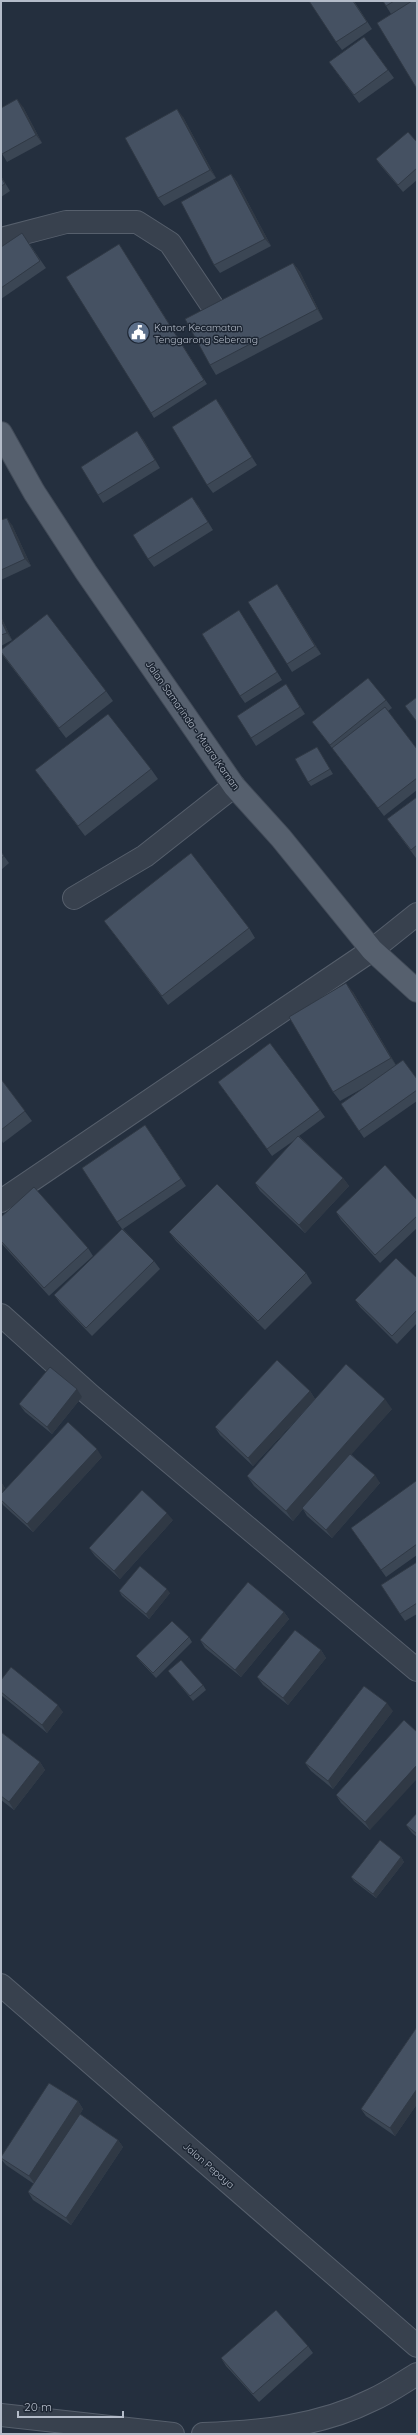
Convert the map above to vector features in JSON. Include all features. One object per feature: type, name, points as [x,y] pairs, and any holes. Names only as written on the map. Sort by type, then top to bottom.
[{"type":"main road","name":"Jalan Samarinda - Muara Kaman","points":[[1,433],[34,492],[86,572],[234,786],[281,838],[372,950],[417,991]]},
{"type":"street","points":[[1,239],[66,222],[136,222],[170,243],[213,307]]},
{"type":"street","points":[[74,898],[145,856],[234,786]]},
{"type":"street","points":[[1,1201],[372,950],[417,914]]},
{"type":"street","points":[[1,1315],[90,1395],[417,1670]]},
{"type":"street","name":"Jalan Pepaya","points":[[1,1985],[417,2346]]},
{"type":"street","points":[[203,2434],[245,2433],[286,2427],[331,2416],[372,2400],[417,2374]]},
{"type":"street","points":[[1,2415],[173,2434]]},
{"type":"building","points":[[309,1],[353,1],[367,22],[336,42]]},
{"type":"building","points":[[383,1],[394,1],[386,6]]},
{"type":"building","points":[[412,1],[417,1],[417,89],[377,23]]},
{"type":"building","points":[[364,37],[388,70],[354,95],[329,62]]},
{"type":"building","points":[[17,99],[36,135],[2,154],[1,108]]},
{"type":"building","points":[[177,109],[210,170],[158,198],[125,138]]},
{"type":"building","points":[[408,132],[417,142],[417,168],[398,185],[376,159]]},
{"type":"building","points":[[231,174],[265,239],[214,265],[181,202]]},
{"type":"building","points":[[1,177],[5,184],[1,186]]},
{"type":"building","points":[[22,233],[40,261],[1,288],[1,247]]},
{"type":"building","name":"Kantor Kecamatan Tenggarong Seberang","points":[[119,244],[204,380],[151,413],[66,277]]},
{"type":"building","points":[[293,263],[317,309],[210,365],[185,319]]},
{"type":"building","points":[[216,399],[252,457],[207,485],[172,427]]},
{"type":"building","points":[[137,431],[155,460],[98,495],[81,467]]},
{"type":"building","points":[[192,497],[208,522],[148,559],[133,535]]},
{"type":"building","points":[[7,518],[25,559],[1,570],[1,520]]},
{"type":"building","points":[[277,584],[315,646],[287,664],[248,602]]},
{"type":"building","points":[[239,610],[277,672],[240,696],[202,634]]},
{"type":"building","points":[[47,614],[106,691],[59,728],[1,652],[1,650]]},
{"type":"building","points":[[1,620],[7,633],[1,635]]},
{"type":"building","points":[[368,678],[386,700],[330,745],[312,722]]},
{"type":"building","points":[[286,684],[300,707],[251,738],[237,716]]},
{"type":"building","points":[[417,697],[417,722],[405,706]]},
{"type":"building","points":[[385,707],[417,749],[417,778],[378,808],[332,748]]},
{"type":"building","points":[[108,714],[151,769],[78,826],[35,770]]},
{"type":"building","points":[[317,747],[330,769],[308,782],[295,759]]},
{"type":"building","points":[[417,797],[417,845],[411,850],[387,819]]},
{"type":"building","points":[[191,853],[249,928],[162,996],[104,921]]},
{"type":"building","points":[[346,983],[391,1058],[333,1092],[289,1017]]},
{"type":"building","points":[[270,1043],[320,1110],[267,1149],[218,1082]]},
{"type":"building","points":[[403,1060],[417,1079],[417,1090],[359,1131],[341,1104]]},
{"type":"building","points":[[1,1079],[25,1111],[1,1130]]},
{"type":"building","points":[[145,1125],[181,1179],[117,1222],[82,1168]]},
{"type":"building","points":[[298,1136],[343,1178],[299,1225],[255,1183]]},
{"type":"building","points":[[385,1165],[417,1200],[417,1216],[375,1255],[336,1212]]},
{"type":"building","points":[[217,1184],[306,1273],[258,1321],[169,1232]]},
{"type":"building","points":[[34,1187],[88,1248],[44,1288],[1,1241],[1,1217]]},
{"type":"building","points":[[122,1229],[154,1261],[86,1328],[54,1295]]},
{"type":"building","points":[[396,1258],[417,1278],[417,1310],[392,1336],[355,1300]]},
{"type":"building","points":[[277,1360],[310,1391],[248,1458],[215,1427]]},
{"type":"building","points":[[346,1364],[385,1399],[286,1511],[247,1476]]},
{"type":"building","points":[[50,1367],[77,1389],[47,1427],[19,1404]]},
{"type":"building","points":[[68,1422],[97,1449],[27,1524],[1,1500],[1,1494]]},
{"type":"building","points":[[350,1454],[375,1475],[326,1530],[302,1508]]},
{"type":"building","points":[[416,1481],[417,1544],[381,1570],[351,1528]]},
{"type":"building","points":[[142,1490],[167,1513],[114,1571],[89,1548]]},
{"type":"building","points":[[417,1562],[417,1603],[400,1614],[381,1585]]},
{"type":"building","points":[[140,1566],[167,1589],[146,1614],[119,1591]]},
{"type":"building","points":[[248,1582],[284,1612],[235,1670],[200,1640]]},
{"type":"building","points":[[172,1621],[189,1637],[153,1673],[136,1656]]},
{"type":"building","points":[[295,1630],[321,1650],[283,1698],[257,1677]]},
{"type":"building","points":[[181,1660],[203,1685],[190,1696],[168,1671]]},
{"type":"building","points":[[11,1667],[58,1705],[42,1725],[1,1692],[1,1680]]},
{"type":"building","points":[[364,1686],[387,1703],[328,1781],[305,1763]]},
{"type":"building","points":[[404,1720],[417,1732],[417,1765],[365,1822],[336,1795]]},
{"type":"building","points":[[1,1732],[40,1762],[9,1802],[1,1796]]},
{"type":"building","points":[[417,1813],[417,1834],[406,1825]]},
{"type":"building","points":[[380,1840],[401,1857],[373,1894],[351,1877]]},
{"type":"building","points":[[417,2027],[417,2089],[390,2128],[361,2109]]},
{"type":"building","points":[[49,2083],[78,2101],[29,2176],[1,2157]]},
{"type":"building","points":[[80,2114],[118,2140],[66,2218],[28,2192]]},
{"type":"building","points":[[276,2310],[308,2346],[253,2394],[221,2358]]},
{"type":"place","name":"Kantor Kecamatan Tenggarong Seberang","points":[[138,333]]}]
